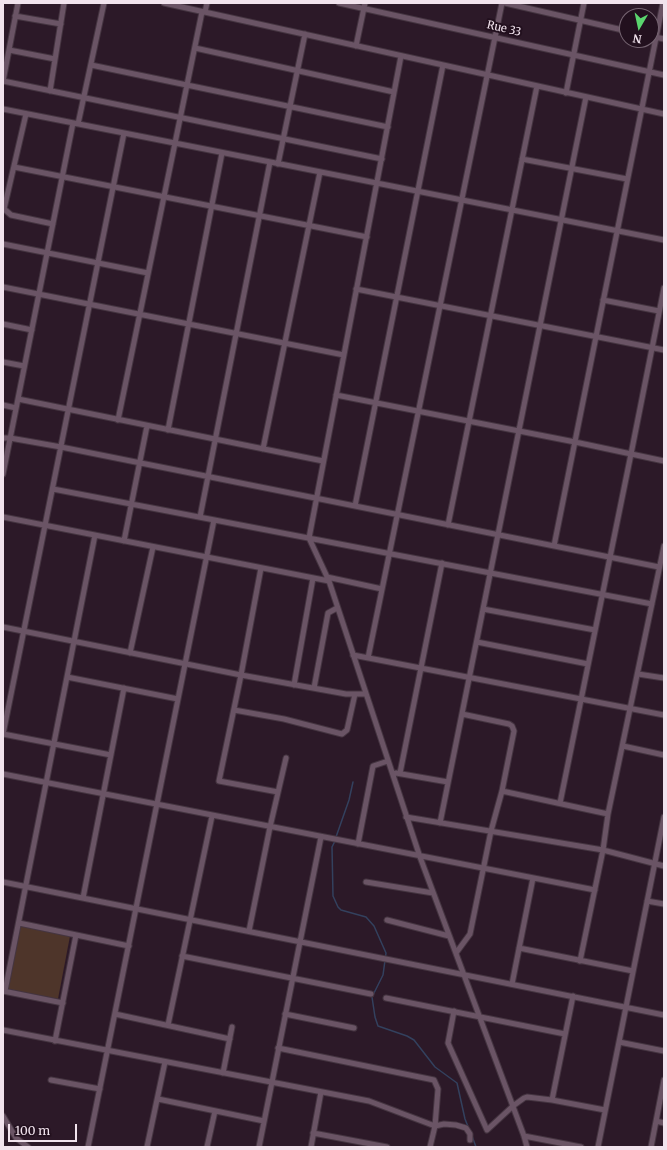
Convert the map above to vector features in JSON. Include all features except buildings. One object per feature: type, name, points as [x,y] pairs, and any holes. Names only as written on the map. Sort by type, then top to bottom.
[{"type":"street","points":[[18,3],[3,81],[382,159]]},
{"type":"street","points":[[50,91],[64,3]]},
{"type":"street","points":[[3,474],[62,177],[84,98],[104,3]]},
{"type":"street","points":[[164,3],[664,114]]},
{"type":"street","points":[[118,420],[187,85],[207,3]]},
{"type":"street","name":"Rue 33","points":[[339,3],[365,6],[495,38],[664,75]]},
{"type":"street","points":[[368,658],[502,3]]},
{"type":"street","points":[[505,3],[619,29]]},
{"type":"street","points":[[566,93],[584,3]]},
{"type":"street","points":[[659,17],[663,3]]},
{"type":"street","points":[[356,46],[365,6]]},
{"type":"street","points":[[15,16],[61,24]]},
{"type":"street","points":[[278,164],[305,34]]},
{"type":"street","points":[[195,48],[394,92]]},
{"type":"street","points":[[554,546],[641,109],[651,48]]},
{"type":"street","points":[[9,50],[55,59]]},
{"type":"street","points":[[401,56],[309,538],[328,579],[406,817],[527,1147]]},
{"type":"street","points":[[91,65],[388,127]]},
{"type":"street","points":[[355,506],[443,65]]},
{"type":"street","points":[[448,524],[537,86]]},
{"type":"street","points":[[440,822],[586,97]]},
{"type":"street","points":[[3,109],[664,240]]},
{"type":"street","points":[[26,114],[4,209],[11,215],[53,224]]},
{"type":"street","points":[[111,755],[3,734],[124,133]]},
{"type":"street","points":[[168,430],[222,153]]},
{"type":"street","points":[[522,159],[627,179]]},
{"type":"street","points":[[200,517],[270,162]]},
{"type":"street","points":[[14,167],[367,237]]},
{"type":"street","points":[[263,449],[320,172]]},
{"type":"street","points":[[3,244],[148,273]]},
{"type":"street","points":[[3,287],[344,355]]},
{"type":"street","points":[[560,803],[632,454],[664,288]]},
{"type":"street","points":[[356,289],[664,350]]},
{"type":"street","points":[[603,300],[659,310]]},
{"type":"street","points":[[3,324],[32,330]]},
{"type":"street","points":[[3,362],[24,366]]},
{"type":"street","points":[[336,396],[419,411],[664,461]]},
{"type":"street","points":[[18,399],[323,461]]},
{"type":"street","points":[[3,405],[16,408]]},
{"type":"street","points":[[124,541],[147,426]]},
{"type":"street","points":[[3,438],[61,447],[659,567]]},
{"type":"street","points":[[53,489],[652,604]]},
{"type":"street","points":[[3,517],[206,558],[382,589]]},
{"type":"street","points":[[88,1147],[214,520]]},
{"type":"street","points":[[63,1003],[4,991],[95,535]]},
{"type":"street","points":[[580,961],[603,850],[608,814],[664,546]]},
{"type":"street","points":[[130,653],[153,547]]},
{"type":"street","points":[[400,773],[442,563]]},
{"type":"street","points":[[261,568],[219,781],[278,792]]},
{"type":"street","points":[[294,685],[313,578]]},
{"type":"street","points":[[314,688],[328,613],[337,608]]},
{"type":"street","points":[[483,609],[595,630]]},
{"type":"street","points":[[3,627],[294,685],[346,694],[365,694]]},
{"type":"street","points":[[477,642],[588,664]]},
{"type":"street","points":[[353,655],[664,716]]},
{"type":"street","points":[[638,674],[664,678]]},
{"type":"street","points":[[67,677],[178,699]]},
{"type":"street","points":[[83,898],[124,688]]},
{"type":"street","points":[[234,710],[284,719],[342,734],[347,730],[355,694]]},
{"type":"street","points":[[456,953],[470,934],[491,831],[502,791],[514,731],[514,728],[509,724],[462,714]]},
{"type":"street","points":[[623,746],[664,755]]},
{"type":"street","points":[[249,931],[270,827],[286,758]]},
{"type":"street","points":[[358,844],[373,766],[388,761]]},
{"type":"street","points":[[392,773],[400,773],[448,782]]},
{"type":"street","points":[[3,774],[594,890]]},
{"type":"street","points":[[502,791],[608,814]]},
{"type":"street","points":[[168,1025],[212,816]]},
{"type":"street","points":[[406,817],[603,850],[664,866]]},
{"type":"street","points":[[598,1147],[664,817]]},
{"type":"street","points":[[259,1147],[321,837]]},
{"type":"street","points":[[512,984],[533,878]]},
{"type":"street","points":[[3,882],[664,1014]]},
{"type":"street","points":[[366,882],[433,893]]},
{"type":"street","points":[[647,901],[664,904]]},
{"type":"street","points":[[387,920],[449,936]]},
{"type":"street","points":[[18,923],[128,946]]},
{"type":"street","points":[[55,1041],[76,935]]},
{"type":"street","points":[[519,948],[633,971]]},
{"type":"street","points":[[182,956],[371,994]]},
{"type":"street","points":[[552,1100],[573,996]]},
{"type":"street","points":[[386,998],[479,1015],[565,1034]]},
{"type":"street","points":[[454,1011],[448,1043],[487,1130],[513,1106],[527,1097],[605,1110]]},
{"type":"street","points":[[115,1014],[230,1039]]},
{"type":"street","points":[[285,1014],[354,1028]]},
{"type":"street","points":[[223,1073],[232,1027]]},
{"type":"street","points":[[3,1030],[369,1101],[435,1126],[444,1124],[466,1128],[470,1134],[470,1140]]},
{"type":"street","points":[[619,1042],[664,1051]]},
{"type":"street","points":[[278,1048],[434,1080],[438,1089],[435,1126],[430,1147]]},
{"type":"street","points":[[147,1147],[166,1062]]},
{"type":"street","points":[[51,1080],[100,1089]]},
{"type":"street","points":[[651,1147],[664,1080]]},
{"type":"street","points":[[311,1147],[321,1092]]},
{"type":"street","points":[[158,1099],[264,1121]]},
{"type":"street","points":[[207,1147],[215,1111]]},
{"type":"street","points":[[3,1116],[16,1138],[28,1147]]},
{"type":"street","points":[[656,1121],[664,1123]]},
{"type":"street","points":[[314,1133],[387,1147]]},
{"type":"street","points":[[524,1136],[581,1147]]},
{"type":"shaded area","points":[[20,926],[70,936],[58,999],[8,989]]},
{"type":"waterway","points":[[336,837],[349,800],[353,782]]},
{"type":"waterway","points":[[335,841],[332,847],[333,896],[338,907],[341,910],[366,917],[374,926],[386,953],[383,975],[372,997],[378,1026],[414,1040],[435,1067],[457,1083],[465,1119],[469,1129]]},
{"type":"waterway","points":[[472,1136],[476,1147]]}]
